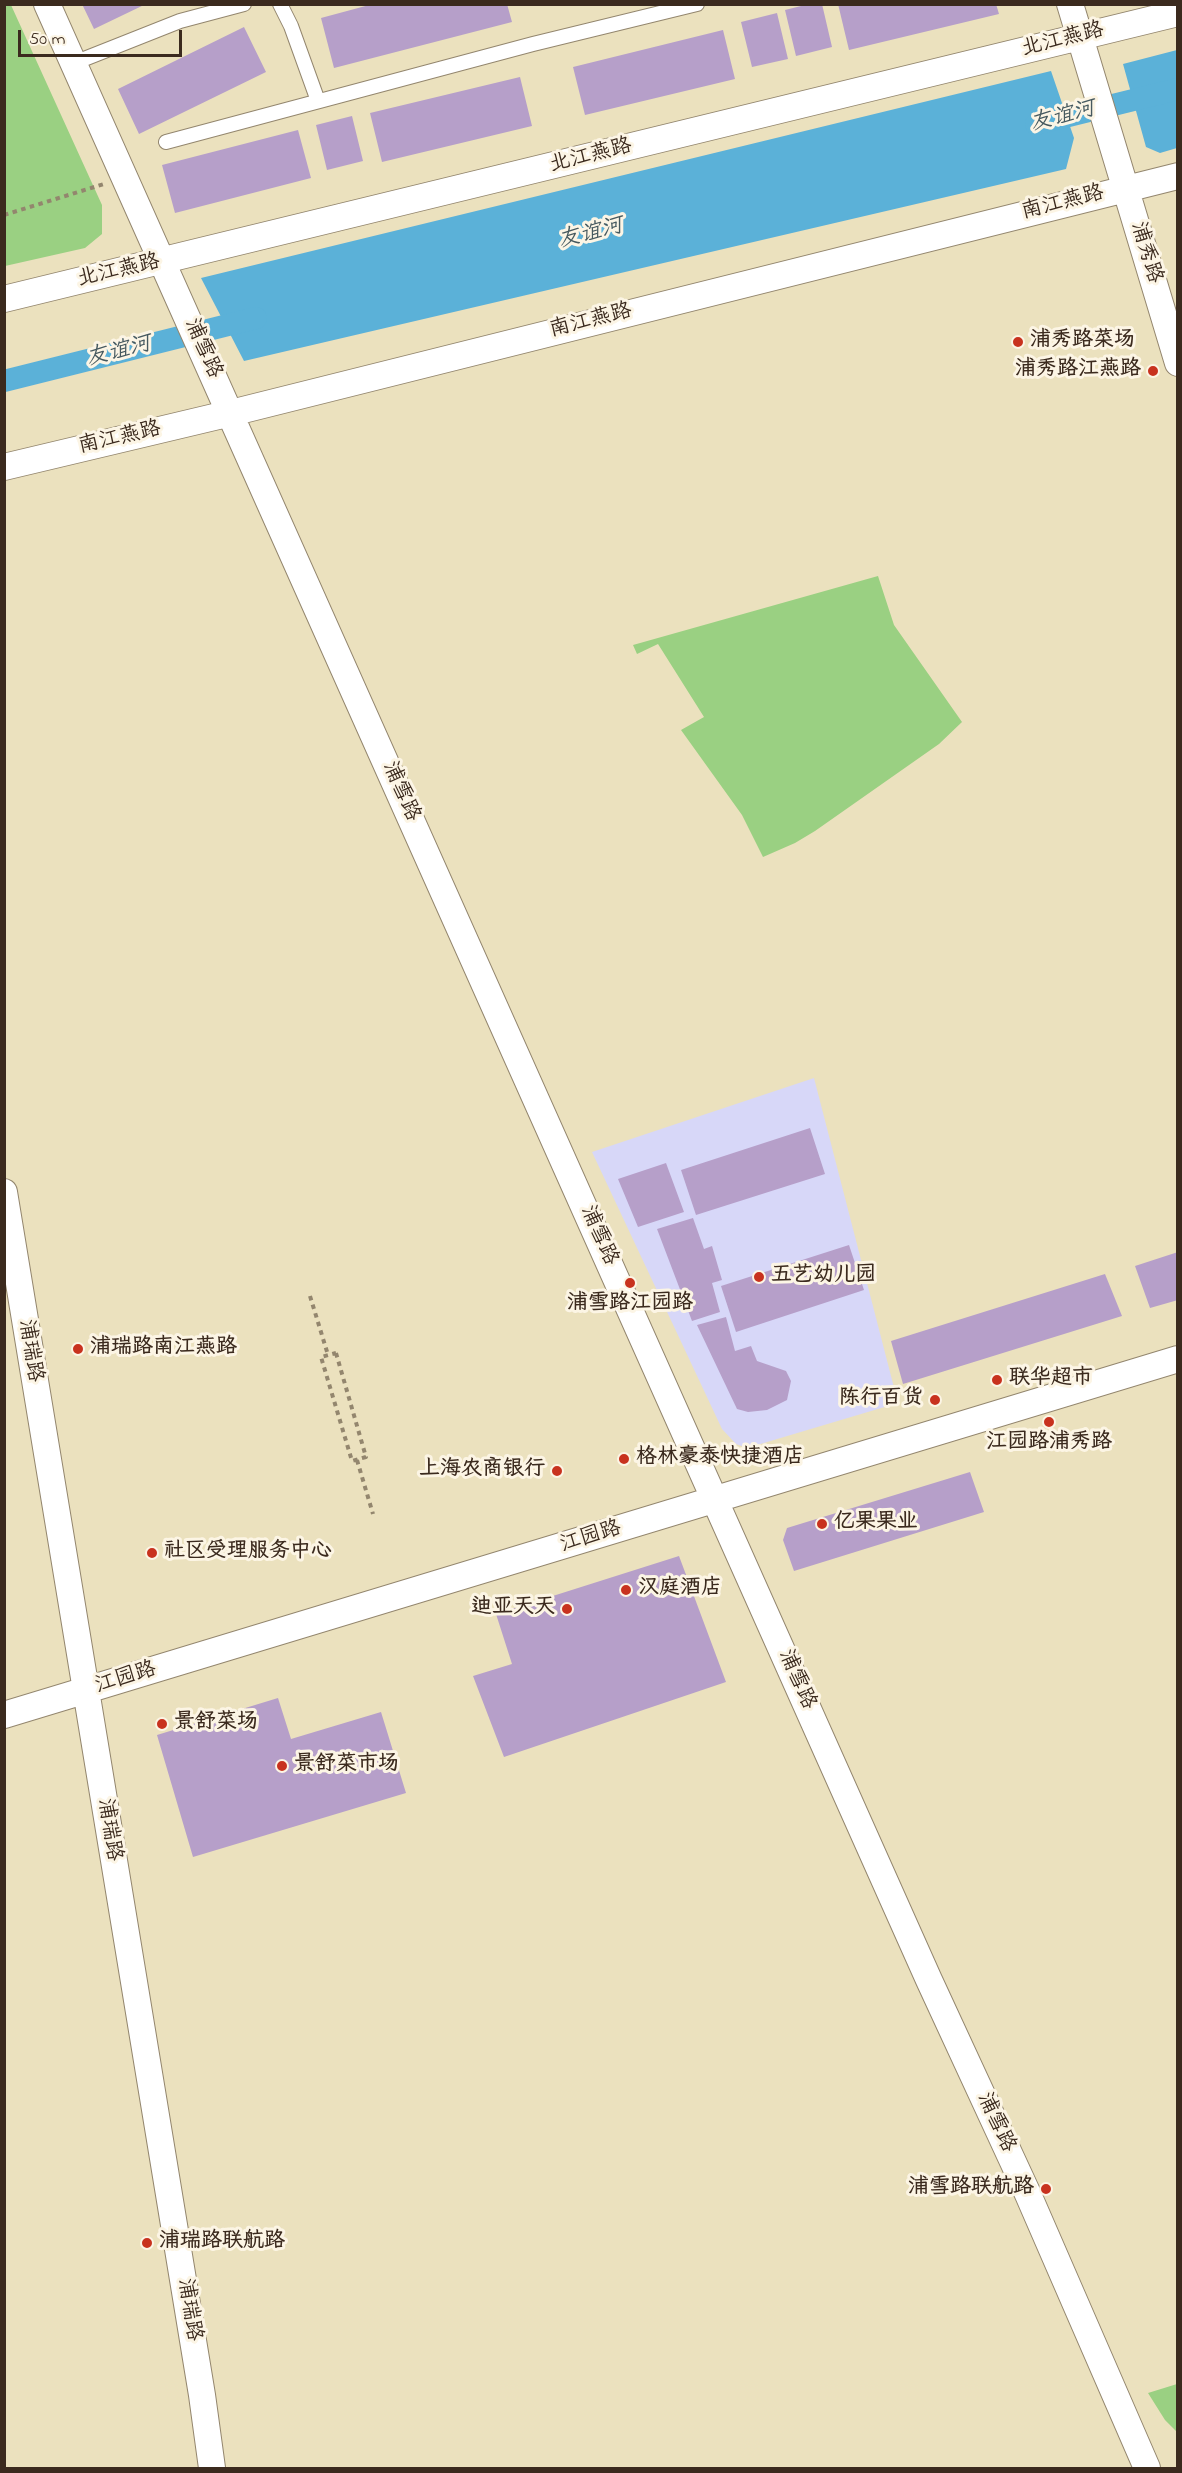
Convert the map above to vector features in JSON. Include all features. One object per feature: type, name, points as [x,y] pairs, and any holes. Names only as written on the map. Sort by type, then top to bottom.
[{"type":"street","name":"浦雪路","points":[[47,4],[929,1980],[1027,2192],[1147,2469]]},
{"type":"street","name":"浦秀路","points":[[1070,4],[1178,363]]},
{"type":"street","name":"北江燕路","points":[[4,299],[168,273],[1178,13]]},
{"type":"street","name":"南江燕路","points":[[4,467],[231,413],[1178,176]]},
{"type":"street","name":"浦瑞路","points":[[4,1192],[202,2395],[212,2469]]},
{"type":"street","name":"江园路","points":[[4,1715],[1178,1359]]},
{"type":"lane","points":[[74,63],[180,21],[244,4]]},
{"type":"lane","points":[[280,4],[291,26],[318,101]]},
{"type":"lane","points":[[166,142],[533,44],[697,4]]},
{"type":"path","points":[[4,215],[126,178]]},
{"type":"path","points":[[310,1296],[328,1355]]},
{"type":"path","points":[[336,1353],[366,1457],[357,1460],[352,1461],[321,1357],[328,1355],[336,1353]]},
{"type":"path","points":[[357,1460],[374,1515]]},
{"type":"shaded area","name":"五艺幼儿园","points":[[814,1078],[898,1403],[747,1448],[736,1444],[722,1429],[592,1152]]},
{"type":"green space","points":[[4,5],[11,5],[102,205],[102,234],[85,248],[5,266]]},
{"type":"green space","points":[[878,576],[894,625],[962,722],[939,744],[815,831],[763,857],[742,815],[681,730],[704,717],[658,644],[637,654],[633,645]]},
{"type":"green space","points":[[1178,2384],[1177,2432],[1165,2420],[1148,2393]]},
{"type":"water","points":[[1177,50],[1177,148],[1160,153],[1146,147],[1123,64]]},
{"type":"water","points":[[1051,71],[1074,138],[1066,169],[244,361],[201,278]]},
{"type":"building","points":[[82,4],[146,4],[94,29]]},
{"type":"building","points":[[373,4],[507,4],[512,22],[334,68],[321,18]]},
{"type":"building","points":[[809,4],[822,4],[832,47],[796,56],[785,10]]},
{"type":"building","points":[[838,4],[996,4],[999,14],[849,50]]},
{"type":"building","points":[[777,13],[788,59],[752,67],[741,22]]},
{"type":"building","points":[[244,27],[266,72],[139,134],[118,89]]},
{"type":"building","points":[[723,30],[735,79],[585,115],[573,67]]},
{"type":"building","points":[[520,77],[532,126],[382,162],[370,113]]},
{"type":"building","points":[[352,116],[363,161],[327,170],[316,125]]},
{"type":"building","points":[[298,130],[311,178],[175,213],[162,165]]},
{"type":"building","points":[[810,1128],[825,1174],[696,1215],[681,1170]]},
{"type":"building","points":[[666,1163],[684,1212],[638,1227],[618,1179]]},
{"type":"building","points":[[693,1218],[704,1249],[712,1246],[722,1280],[712,1283],[720,1312],[692,1321],[657,1229]]},
{"type":"building","points":[[849,1245],[864,1290],[736,1332],[721,1286]]},
{"type":"building","points":[[1178,1252],[1178,1300],[1150,1308],[1135,1266]]},
{"type":"building","points":[[1105,1274],[1122,1316],[903,1384],[891,1341]]},
{"type":"building","points":[[726,1317],[735,1351],[751,1346],[757,1361],[786,1371],[791,1381],[787,1400],[767,1410],[748,1412],[737,1409],[697,1325]]},
{"type":"building","points":[[970,1472],[984,1512],[794,1571],[783,1540],[787,1528]]},
{"type":"building","points":[[679,1556],[726,1682],[504,1757],[473,1676],[512,1664],[496,1614]]},
{"type":"building","name":"景舒菜市场","points":[[278,1698],[291,1739],[381,1712],[406,1793],[193,1857],[157,1735]]},
{"type":"waterway","name":"友谊河","points":[[1036,124],[1178,89]]},
{"type":"waterway","name":"友谊河","points":[[4,381],[256,318]]},
{"type":"place","name":"浦秀路菜场","points":[[1018,342]]},
{"type":"place","name":"浦秀路江燕路","points":[[1153,371]]},
{"type":"place","name":"五艺幼儿园","points":[[759,1277]]},
{"type":"place","name":"浦雪路江园路","points":[[630,1283]]},
{"type":"place","name":"浦瑞路南江燕路","points":[[78,1349]]},
{"type":"place","name":"联华超市","points":[[997,1380]]},
{"type":"place","name":"陈行百货","points":[[935,1400]]},
{"type":"place","name":"江园路浦秀路","points":[[1049,1422]]},
{"type":"place","name":"格林豪泰快捷酒店","points":[[624,1459]]},
{"type":"place","name":"上海农商银行","points":[[557,1471]]},
{"type":"place","name":"亿果果业","points":[[822,1524]]},
{"type":"place","name":"社区受理服务中心","points":[[152,1553]]},
{"type":"place","name":"汉庭酒店","points":[[626,1590]]},
{"type":"place","name":"迪亚天天","points":[[567,1609]]},
{"type":"place","name":"景舒菜场","points":[[162,1724]]},
{"type":"place","name":"景舒菜市场","points":[[282,1766]]},
{"type":"place","name":"浦雪路联航路","points":[[1046,2189]]},
{"type":"place","name":"浦瑞路联航路","points":[[147,2243]]}]
